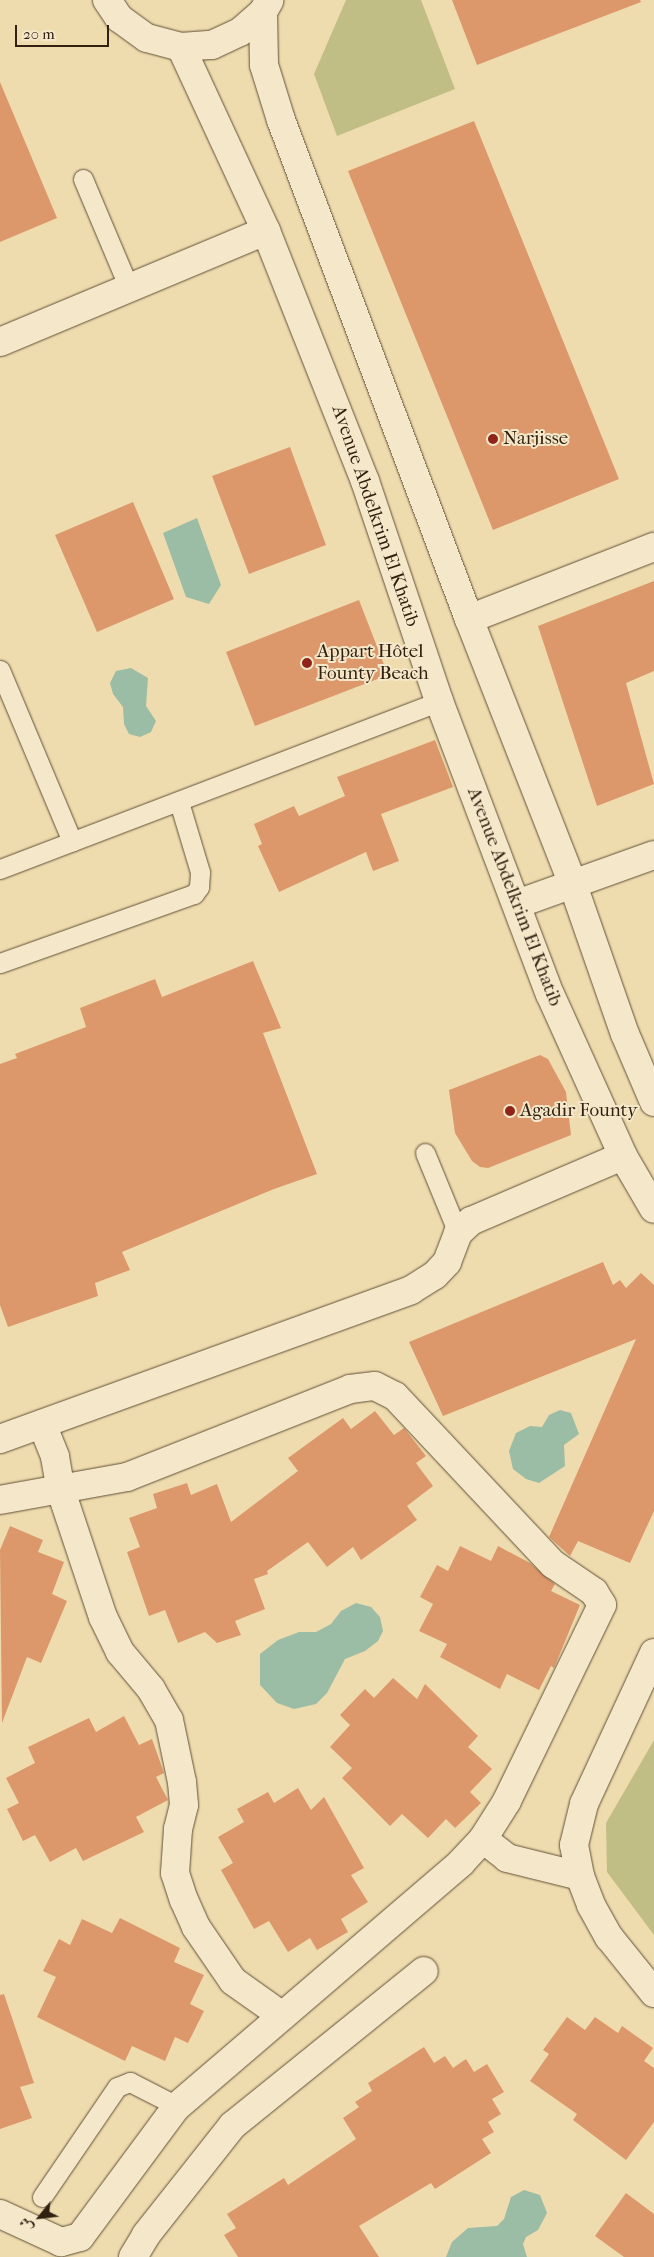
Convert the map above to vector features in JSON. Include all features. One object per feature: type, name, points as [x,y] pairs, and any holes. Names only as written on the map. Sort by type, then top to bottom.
[{"type":"street","points":[[107,0],[119,18],[147,38],[181,47],[212,45],[240,32],[266,6]]},
{"type":"street","points":[[266,6],[264,65],[281,120],[469,619],[573,884],[624,1034],[654,1102]]},
{"type":"street","name":"Avenue Abdelkrim El Khatib","points":[[181,47],[266,231],[365,481],[439,701],[550,994],[623,1156],[654,1209]]},
{"type":"street","points":[[0,342],[266,231]]},
{"type":"street","points":[[469,619],[654,547]]},
{"type":"street","points":[[517,904],[654,855]]},
{"type":"street","points":[[0,1439],[411,1290],[435,1275],[447,1262],[458,1233],[471,1221],[623,1156]]},
{"type":"street","points":[[0,1500],[62,1491],[127,1477],[362,1386],[375,1386],[395,1396],[553,1564],[594,1592],[602,1605],[507,1801],[483,1839],[393,1924],[282,2015],[177,2106],[80,2237],[61,2242],[0,2214]]},
{"type":"street","points":[[42,1424],[55,1457],[62,1491],[112,1636],[135,1672],[151,1689],[169,1720],[182,1782],[184,1805],[178,1829],[175,1873],[184,1900],[196,1927],[233,1981],[282,2015]]},
{"type":"street","points":[[654,1653],[584,1804],[574,1846],[580,1876],[609,1937],[654,1993]]},
{"type":"street","points":[[483,1839],[507,1858],[580,1876]]},
{"type":"street","points":[[134,2257],[146,2235],[233,2125],[424,1971]]},
{"type":"lane","points":[[83,179],[129,288]]},
{"type":"lane","points":[[0,670],[72,842]]},
{"type":"lane","points":[[0,869],[439,701]]},
{"type":"lane","points":[[0,963],[194,894],[199,887],[200,872],[179,802]]},
{"type":"lane","points":[[425,1153],[458,1233]]},
{"type":"lane","points":[[42,2197],[117,2087],[130,2082],[177,2106]]},
{"type":"shaded area","points":[[346,0],[421,0],[455,89],[337,136],[314,74]]},
{"type":"shaded area","points":[[197,518],[221,585],[209,604],[186,597],[163,533]]},
{"type":"shaded area","points":[[131,668],[148,678],[146,706],[156,721],[151,732],[140,737],[129,734],[124,724],[123,707],[113,694],[110,683],[116,671]]},
{"type":"shaded area","points":[[560,1410],[571,1413],[579,1434],[564,1445],[565,1466],[539,1483],[526,1479],[513,1469],[509,1451],[516,1433],[530,1426],[542,1427],[549,1415]]},
{"type":"shaded area","points":[[356,1603],[371,1607],[380,1617],[383,1631],[378,1641],[365,1651],[345,1659],[327,1693],[316,1704],[294,1709],[277,1703],[260,1685],[260,1654],[278,1640],[299,1632],[316,1632],[331,1624],[341,1611]]},
{"type":"shaded area","points":[[654,1740],[654,1935],[607,1872],[606,1823]]},
{"type":"shaded area","points":[[524,2190],[540,2195],[547,2213],[538,2230],[526,2237],[523,2244],[527,2257],[446,2257],[452,2242],[468,2228],[497,2226],[504,2219],[511,2197]]},
{"type":"building","points":[[452,0],[640,0],[641,2],[477,65]]},
{"type":"building","points":[[0,82],[57,218],[0,242]]},
{"type":"building","points":[[474,121],[619,479],[493,530],[348,171]]},
{"type":"building","points":[[290,447],[326,545],[249,574],[212,476]]},
{"type":"building","points":[[133,502],[174,599],[97,632],[55,535]]},
{"type":"building","points":[[654,581],[654,671],[626,683],[654,784],[597,806],[538,626]]},
{"type":"building","name":"Appart Hôtel Founty Beach","points":[[359,600],[388,675],[255,726],[226,652]]},
{"type":"building","points":[[435,740],[453,787],[381,814],[399,861],[373,871],[366,852],[279,892],[258,846],[262,844],[254,824],[294,806],[299,816],[345,796],[337,777]]},
{"type":"building","points":[[253,961],[281,1028],[263,1033],[317,1174],[274,1189],[122,1252],[130,1270],[95,1283],[98,1296],[8,1327],[0,1305],[0,1064],[17,1058],[15,1054],[86,1027],[80,1008],[155,979],[162,997]]},
{"type":"building","name":"Agadir Founty","points":[[540,1055],[548,1059],[566,1092],[571,1135],[488,1168],[480,1167],[472,1161],[455,1133],[449,1090]]},
{"type":"building","points":[[603,1262],[613,1285],[620,1280],[626,1288],[641,1273],[654,1285],[654,1511],[630,1563],[578,1541],[570,1556],[549,1537],[636,1339],[443,1416],[409,1342]]},
{"type":"building","points":[[375,1411],[394,1435],[404,1428],[426,1456],[416,1463],[433,1486],[407,1506],[417,1520],[361,1560],[353,1547],[327,1567],[308,1542],[267,1571],[268,1574],[254,1579],[265,1609],[235,1621],[241,1635],[217,1643],[205,1632],[178,1643],[165,1610],[149,1616],[127,1552],[140,1547],[129,1518],[157,1508],[153,1494],[187,1483],[191,1495],[217,1484],[231,1522],[298,1471],[288,1458],[343,1418],[351,1429]]},
{"type":"building","points":[[10,1526],[43,1540],[38,1552],[64,1562],[52,1594],[67,1601],[41,1663],[27,1657],[2,1723],[0,1550]]},
{"type":"building","points":[[460,1546],[491,1561],[498,1546],[530,1563],[555,1584],[551,1591],[580,1605],[554,1668],[551,1666],[539,1690],[507,1674],[500,1689],[440,1657],[447,1644],[419,1631],[433,1604],[420,1597],[437,1565],[448,1571]]},
{"type":"building","points":[[393,1678],[417,1699],[425,1684],[478,1736],[468,1747],[492,1769],[470,1792],[481,1803],[455,1828],[446,1819],[428,1838],[402,1814],[390,1826],[342,1778],[352,1768],[330,1747],[350,1725],[340,1715],[365,1689],[374,1698]]},
{"type":"building","points":[[124,1716],[139,1745],[152,1739],[164,1773],[156,1777],[168,1800],[136,1817],[144,1832],[83,1861],[76,1848],[50,1862],[35,1835],[23,1841],[7,1809],[19,1803],[6,1778],[35,1763],[28,1747],[89,1718],[96,1732]]},
{"type":"building","points":[[298,1788],[311,1810],[324,1797],[364,1868],[351,1875],[368,1902],[341,1919],[348,1932],[317,1950],[310,1938],[288,1952],[269,1921],[254,1929],[221,1870],[233,1863],[218,1837],[244,1822],[237,1809],[268,1792],[274,1803]]},
{"type":"building","points":[[120,1918],[180,1948],[174,1962],[204,1975],[190,2004],[204,2011],[188,2043],[175,2037],[165,2061],[132,2046],[125,2061],[37,2017],[56,1977],[43,1971],[59,1939],[70,1945],[82,1919],[112,1933]]},
{"type":"building","points":[[4,1994],[34,2083],[20,2087],[32,2118],[0,2129],[0,1995]]},
{"type":"building","points":[[567,2017],[585,2030],[595,2017],[618,2033],[622,2026],[653,2048],[644,2061],[654,2068],[654,2122],[626,2160],[573,2120],[577,2114],[530,2081],[549,2054],[543,2050]]},
{"type":"building","points":[[424,2047],[434,2063],[445,2056],[453,2068],[466,2059],[474,2072],[487,2064],[504,2092],[492,2099],[501,2114],[488,2122],[494,2132],[482,2139],[491,2153],[435,2189],[431,2183],[359,2226],[379,2257],[238,2257],[224,2235],[236,2228],[227,2214],[284,2178],[288,2185],[356,2139],[343,2118],[359,2107],[355,2102],[372,2091],[368,2083]]},
{"type":"building","points":[[626,2193],[654,2214],[654,2257],[624,2257],[595,2236]]},
{"type":"place","name":"Narjisse","points":[[493,439]]},
{"type":"place","name":"Appart Hôtel Founty Beach","points":[[307,663]]},
{"type":"place","name":"Agadir Founty","points":[[510,1111]]}]
